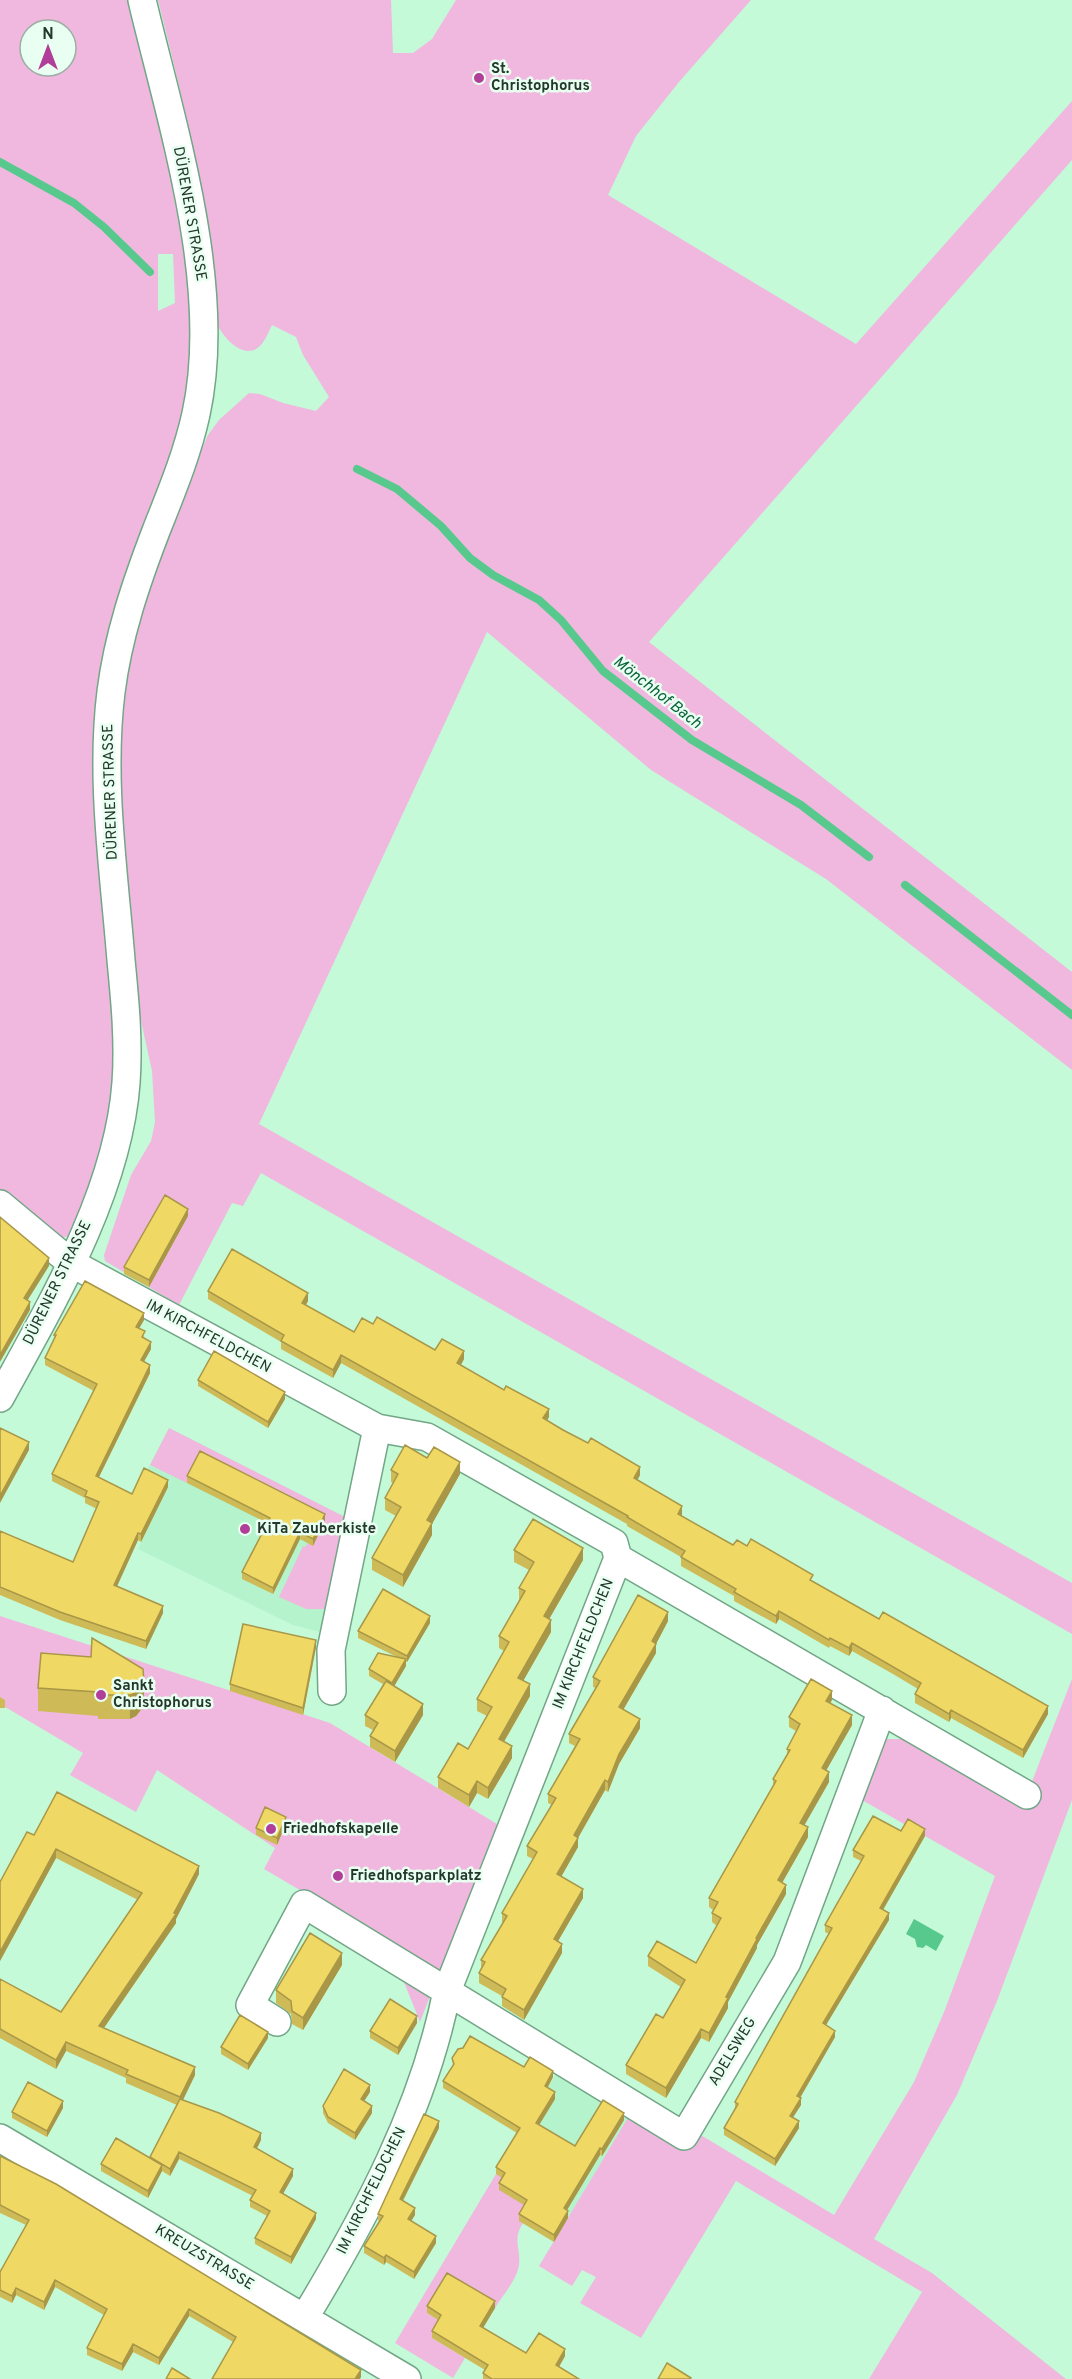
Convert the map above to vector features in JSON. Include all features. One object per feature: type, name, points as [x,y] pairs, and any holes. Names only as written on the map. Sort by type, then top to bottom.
[{"type":"street","name":"DÜRENER STRASSE","points":[[0,1398],[49,1310],[71,1263],[114,1152],[121,1124],[126,1082],[126,1008],[109,806],[107,739],[111,691],[130,602],[185,454],[196,414],[203,360],[203,289],[198,251],[180,161],[142,0]]},
{"type":"street","name":"IM KIRCHFELDCHEN","points":[[0,1204],[71,1263],[377,1428],[427,1437],[614,1543],[618,1558],[447,1990],[440,2027],[391,2159],[341,2258],[305,2318]]},
{"type":"street","points":[[332,1691],[331,1650],[377,1428]]},
{"type":"street","points":[[618,1558],[1027,1795]]},
{"type":"street","name":"ADELSWEG","points":[[447,1990],[684,2136],[787,1962],[882,1710]]},
{"type":"street","points":[[277,2022],[250,2005],[304,1904],[447,1990]]},
{"type":"street","name":"KREUZSTRASSE","points":[[0,2138],[407,2379]]},
{"type":"shaded area","points":[[0,0],[129,0],[166,154],[189,281],[192,333],[188,386],[180,424],[169,462],[119,597],[116,1048],[112,1102],[89,1195],[70,1235],[58,1240],[0,1192]],"holes":[[[158,254],[173,254],[175,303],[158,311]]]},
{"type":"shaded area","points":[[158,0],[391,0],[393,53],[413,53],[432,39],[456,0],[751,0],[679,82],[636,136],[608,195],[856,344],[1072,101],[1072,160],[649,642],[1072,972],[1072,1070],[826,879],[651,770],[487,632],[259,1124],[1072,1583],[1072,1634],[261,1173],[243,1206],[232,1203],[179,1305],[105,1261],[104,1255],[131,1175],[151,1141],[155,1122],[152,1071],[136,998],[119,781],[122,704],[136,624],[172,521],[193,477],[208,435],[219,420],[249,393],[260,394],[283,403],[316,411],[329,397],[303,355],[296,337],[272,325],[260,346],[248,351],[230,342],[218,326],[215,285],[196,162]]},
{"type":"shaded area","name":"KiTa Zauberkiste","points":[[169,1428],[345,1517],[320,1632],[293,1625],[138,1549],[155,1513],[144,1476]]},
{"type":"shaded area","points":[[169,1428],[345,1517],[325,1609],[306,1609],[279,1597],[303,1546],[305,1547],[308,1543],[313,1545],[325,1520],[200,1458],[187,1483],[150,1465]]},
{"type":"shaded area","points":[[0,1616],[330,1723],[497,1824],[420,2022],[388,1942],[264,1869],[275,1848],[157,1770],[136,1812],[70,1775],[83,1753],[0,1704]]},
{"type":"shaded area","points":[[1072,1679],[1072,1800],[997,2001],[957,2095],[874,2239],[932,2273],[1066,2379],[869,2379],[922,2292],[736,2181],[641,2338],[580,2303],[596,2277],[582,2270],[572,2286],[539,2266],[629,2116],[688,2151],[699,2134],[834,2215],[914,2082],[944,2012],[995,1876],[862,1800],[886,1739],[902,1739],[1022,1807]]},
{"type":"shaded area","points":[[914,1919],[944,1936],[936,1951],[926,1945],[923,1948],[917,1947],[915,1939],[906,1934]]},
{"type":"shaded area","points":[[557,2072],[629,2116],[568,2218],[496,2174]]},
{"type":"shaded area","points":[[496,2174],[533,2196],[519,2220],[523,2223],[517,2239],[518,2271],[495,2308],[427,2313],[441,2322],[432,2338],[465,2358],[453,2378],[395,2343]]},
{"type":"building","points":[[165,1195],[188,1209],[149,1280],[124,1267]]},
{"type":"building","points":[[0,1217],[49,1258],[24,1298],[30,1302],[0,1355]]},
{"type":"building","points":[[232,1249],[308,1293],[302,1303],[354,1332],[362,1318],[373,1324],[377,1317],[435,1350],[442,1339],[464,1351],[457,1363],[504,1390],[506,1386],[549,1409],[543,1418],[563,1430],[588,1443],[591,1438],[640,1467],[634,1478],[682,1506],[678,1514],[733,1545],[737,1540],[747,1546],[751,1539],[813,1575],[810,1580],[879,1619],[883,1612],[1048,1706],[1023,1750],[951,1710],[949,1714],[915,1694],[921,1683],[852,1643],[849,1648],[830,1638],[829,1640],[779,1611],[776,1616],[734,1592],[736,1589],[681,1557],[685,1551],[628,1516],[341,1355],[333,1370],[281,1341],[284,1335],[208,1291]]},
{"type":"building","points":[[85,1281],[144,1313],[136,1327],[145,1331],[142,1337],[151,1342],[141,1360],[150,1365],[96,1476],[132,1494],[144,1468],[168,1480],[141,1534],[138,1533],[114,1585],[163,1606],[146,1641],[60,1612],[0,1587],[0,1531],[73,1562],[99,1502],[85,1496],[87,1491],[52,1474],[97,1384],[45,1358],[56,1335],[54,1335]]},
{"type":"building","points":[[214,1351],[285,1392],[268,1422],[198,1380]]},
{"type":"building","points":[[0,1428],[29,1442],[0,1496]]},
{"type":"building","points":[[405,1445],[427,1458],[434,1447],[460,1462],[427,1520],[432,1523],[403,1575],[372,1558],[401,1507],[385,1498],[398,1474],[391,1470]]},
{"type":"building","points":[[200,1451],[325,1514],[313,1539],[300,1532],[273,1588],[242,1572],[270,1518],[187,1476]]},
{"type":"building","points":[[533,1519],[583,1548],[544,1616],[551,1620],[518,1678],[530,1684],[499,1739],[512,1746],[488,1788],[477,1781],[469,1795],[438,1777],[458,1743],[468,1749],[492,1707],[477,1699],[509,1642],[499,1636],[525,1591],[519,1588],[534,1562],[514,1550]]},
{"type":"building","points":[[383,1589],[430,1616],[407,1656],[358,1631]]},
{"type":"building","points":[[638,1595],[668,1612],[652,1641],[656,1644],[619,1707],[640,1719],[619,1754],[608,1782],[605,1780],[574,1835],[578,1838],[557,1874],[583,1889],[554,1939],[562,1944],[524,2010],[502,1997],[506,1989],[479,1973],[485,1962],[481,1960],[507,1916],[502,1913],[537,1852],[527,1846],[556,1798],[548,1794],[580,1739],[569,1734],[600,1681],[593,1677]]},
{"type":"building","points":[[243,1624],[316,1640],[303,1708],[230,1684]]},
{"type":"building","points":[[92,1638],[143,1669],[144,1682],[136,1693],[98,1695],[98,1692],[38,1688],[41,1653],[91,1657]]},
{"type":"building","points":[[378,1653],[406,1659],[392,1683],[369,1669]]},
{"type":"building","points":[[811,1679],[832,1691],[826,1701],[852,1715],[822,1768],[829,1772],[800,1823],[808,1827],[778,1880],[786,1885],[756,1938],[709,2033],[701,2029],[666,2088],[626,2065],[656,2014],[663,2018],[685,1980],[648,1956],[657,1941],[696,1963],[721,1918],[712,1913],[718,1902],[709,1898],[776,1781],[773,1779],[790,1750],[787,1749],[800,1724],[789,1717]]},
{"type":"building","points":[[386,1681],[423,1704],[395,1751],[370,1736],[378,1723],[365,1715]]},
{"type":"building","points":[[57,1792],[199,1866],[174,1913],[176,1914],[99,2026],[195,2067],[180,2097],[126,2074],[128,2070],[66,2042],[56,2060],[0,2029],[0,1979],[61,2012],[142,1893],[56,1849],[0,1952],[0,1882],[27,1832],[34,1835]]},
{"type":"building","name":"Friedhofskapelle","points":[[265,1807],[286,1817],[277,1838],[256,1828]]},
{"type":"building","points":[[873,1816],[901,1831],[908,1819],[925,1829],[880,1908],[889,1913],[823,2023],[835,2031],[797,2096],[801,2098],[790,2116],[799,2121],[775,2159],[724,2128],[738,2104],[735,2102],[832,1928],[825,1925],[864,1856],[853,1850]]},
{"type":"building","points":[[310,1933],[342,1953],[303,2018],[292,2011],[291,2001],[276,1990]]},
{"type":"building","points":[[390,1999],[417,2016],[398,2048],[370,2031]]},
{"type":"building","points":[[240,2015],[268,2032],[248,2064],[221,2047]]},
{"type":"building","points":[[470,2036],[524,2067],[530,2057],[553,2071],[545,2086],[555,2092],[536,2123],[575,2146],[603,2100],[624,2113],[564,2208],[568,2211],[554,2235],[519,2214],[527,2200],[499,2183],[505,2173],[496,2167],[520,2128],[443,2081],[454,2064],[452,2058],[458,2049],[463,2048]]},
{"type":"building","points":[[344,2069],[370,2085],[361,2099],[372,2106],[355,2133],[328,2117],[323,2106]]},
{"type":"building","points":[[28,2082],[63,2101],[47,2131],[12,2112]]},
{"type":"building","points":[[180,2099],[219,2113],[261,2133],[254,2147],[293,2169],[280,2192],[316,2213],[291,2257],[255,2238],[270,2211],[250,2200],[256,2190],[179,2152],[170,2169],[150,2157]]},
{"type":"building","points":[[424,2114],[439,2121],[400,2199],[415,2208],[408,2219],[436,2236],[414,2272],[386,2255],[384,2258],[364,2246],[383,2216],[378,2214]]},
{"type":"building","points":[[116,2138],[162,2165],[148,2191],[101,2164]]},
{"type":"building","points":[[0,2156],[56,2184],[361,2370],[355,2379],[212,2379],[236,2337],[189,2309],[159,2358],[133,2344],[122,2364],[87,2348],[107,2309],[55,2280],[44,2302],[16,2288],[12,2296],[0,2290],[0,2272],[29,2220],[0,2205]]},
{"type":"building","points":[[447,2273],[495,2301],[480,2326],[526,2353],[539,2333],[565,2349],[556,2365],[579,2379],[492,2379],[483,2373],[488,2365],[432,2331],[441,2315],[427,2306]]},
{"type":"building","points":[[667,2363],[691,2378],[658,2379]]},
{"type":"building","points":[[172,2368],[190,2379],[166,2379]]},
{"type":"waterway","name":"Mönchhof Bach","points":[[0,162],[74,203],[104,227],[150,272]]},
{"type":"waterway","name":"Mönchhof Bach","points":[[357,469],[397,489],[441,526],[470,558],[493,575],[539,600],[561,620],[603,671],[692,740],[801,805],[869,857]]},
{"type":"waterway","name":"Mönchhof Bach","points":[[905,885],[1072,1015]]},
{"type":"place","name":"St. Christophorus","points":[[479,78]]},
{"type":"place","name":"KiTa Zauberkiste","points":[[245,1529]]},
{"type":"place","name":"Sankt Christophorus","points":[[101,1695]]},
{"type":"place","name":"Friedhofskapelle","points":[[271,1829]]},
{"type":"place","name":"Friedhofsparkplatz","points":[[338,1876]]}]
